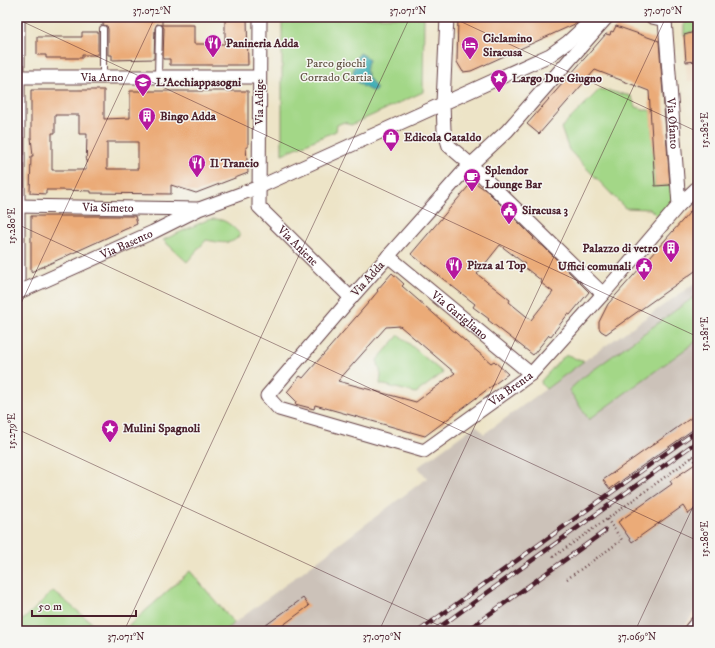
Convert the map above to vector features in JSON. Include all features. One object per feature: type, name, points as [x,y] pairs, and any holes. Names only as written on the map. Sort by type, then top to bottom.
[{"type":"main road","points":[[693,631],[698,625]]},
{"type":"street","points":[[18,17],[18,293]]},
{"type":"street","name":"Via Adige","points":[[259,187],[260,17]]},
{"type":"street","points":[[447,17],[443,103],[444,130],[449,146],[470,164],[603,294]]},
{"type":"street","points":[[259,207],[259,187],[550,55],[568,42],[595,17]]},
{"type":"street","name":"Via Adda","points":[[267,396],[351,298],[470,164],[507,131],[607,17]]},
{"type":"street","name":"Via Ofanto","points":[[652,17],[666,20],[679,205]]},
{"type":"street","points":[[556,50],[563,56],[565,65]]},
{"type":"street","name":"Via Arno","points":[[18,77],[259,77]]},
{"type":"street","name":"Via Basento","points":[[18,293],[153,232],[199,209],[259,187]]},
{"type":"street","name":"Via Brenta","points":[[267,396],[279,409],[424,451],[531,374],[603,294],[679,205],[698,187]]},
{"type":"street","name":"Via Aniene","points":[[236,195],[259,207],[351,298]]},
{"type":"street","name":"Via Simeto","points":[[18,206],[199,209]]},
{"type":"street","name":"Via Garigliano","points":[[388,256],[531,374]]},
{"type":"lane","points":[[158,77],[159,28]]},
{"type":"lane","points":[[102,29],[103,77]]},
{"type":"path","points":[[553,557],[698,453]]},
{"type":"path","points":[[692,457],[697,463]]},
{"type":"path","points":[[567,579],[622,540],[607,519]]},
{"type":"shaded area","points":[[698,30],[698,81],[687,82],[684,35]]},
{"type":"shaded area","points":[[698,281],[698,566],[695,567],[698,575],[698,598],[695,610],[682,631],[224,631],[427,478],[418,467],[476,425],[484,434],[584,361]]},
{"type":"shaded area","points":[[698,598],[698,631],[682,631],[695,610]]},
{"type":"green space","name":"Parco giochi Corrado Cartia","points":[[282,17],[424,17],[423,92],[351,125],[344,122],[337,125],[336,131],[282,154]]},
{"type":"green space","points":[[698,17],[698,30],[684,35],[684,23]]},
{"type":"green space","points":[[600,89],[631,96],[636,107],[651,111],[655,186],[672,185],[673,199],[657,216],[650,209],[625,208],[569,150],[561,128]]},
{"type":"green space","points":[[207,220],[222,220],[240,234],[233,241],[225,243],[206,240],[187,262],[163,240]]},
{"type":"green space","points":[[698,294],[698,340],[589,420],[569,390],[582,378]]},
{"type":"green space","points":[[399,335],[443,373],[416,393],[380,384],[381,375],[377,360]]},
{"type":"green space","points":[[567,355],[584,361],[546,389],[542,385],[541,381],[561,359]]},
{"type":"green space","points":[[190,571],[234,623],[224,631],[123,631]]},
{"type":"green space","points":[[53,591],[102,631],[17,631],[17,616],[23,620]]},
{"type":"water","points":[[360,53],[369,60],[367,72],[376,88],[374,92],[362,86],[352,76],[357,57]]},
{"type":"building","points":[[103,17],[162,17],[162,25],[157,24],[155,28],[154,59],[112,60],[112,55],[108,55],[108,29],[107,26],[103,25]]},
{"type":"building","points":[[225,17],[247,17],[248,65],[170,65],[170,59],[163,59],[164,28],[162,25],[194,25],[194,44],[225,44]]},
{"type":"building","points":[[458,17],[583,17],[577,23],[471,71],[463,72],[457,62]]},
{"type":"building","points":[[616,26],[659,41],[670,185],[655,186],[649,91],[595,70],[539,134],[527,124],[606,34],[610,35],[611,31],[613,32]]},
{"type":"building","points":[[698,31],[698,61],[686,62],[684,35]]},
{"type":"building","points":[[82,32],[98,32],[98,55],[82,55],[82,58],[46,58],[46,55],[37,55],[37,37],[82,37]]},
{"type":"building","points":[[31,90],[104,90],[104,119],[130,118],[130,91],[248,91],[248,147],[246,147],[248,173],[196,193],[171,185],[171,194],[91,193],[91,191],[59,190],[46,190],[46,194],[30,193],[31,156],[33,156],[31,137]],"holes":[[[55,115],[79,115],[79,134],[87,134],[86,170],[52,170],[52,133],[55,133]],[[107,142],[138,142],[138,169],[107,169]]]},
{"type":"building","points":[[473,181],[488,192],[534,238],[533,239],[543,246],[589,292],[570,315],[568,314],[551,336],[549,335],[533,355],[473,307],[475,304],[411,254]],"holes":[[[500,245],[525,264],[523,266],[553,292],[531,320],[509,302],[510,300],[477,274]]]},
{"type":"building","name":"Palazzo di vetro","points":[[698,203],[698,269],[606,334],[601,331],[599,328],[599,322],[608,304]]},
{"type":"building","points":[[31,216],[135,216],[137,224],[31,272]]},
{"type":"building","points":[[392,273],[404,284],[402,286],[465,341],[491,363],[494,361],[508,374],[425,436],[315,405],[314,409],[295,404],[296,401],[287,392],[300,376],[303,378],[369,302],[378,291],[377,290]],"holes":[[[400,326],[455,373],[416,402],[338,381],[386,327]]]},
{"type":"building","points":[[698,413],[698,426],[610,489],[603,480]]},
{"type":"building","points":[[698,462],[698,507],[688,514],[683,506],[632,542],[618,522],[672,484],[670,481]]},
{"type":"building","points":[[303,598],[309,606],[275,631],[258,631]]},
{"type":"railway","points":[[419,631],[698,430]]},
{"type":"railway","points":[[434,631],[698,441]]},
{"type":"railway","points":[[466,631],[605,531]]},
{"type":"place","name":"Panineria Adda","points":[[213,58]]},
{"type":"place","name":"Ciclamino Siracusa","points":[[470,60]]},
{"type":"place","name":"Largo Due Giugno","points":[[499,93]]},
{"type":"place","name":"L'Acchiappasogni","points":[[143,97]]},
{"type":"place","name":"Bingo Adda","points":[[147,131]]},
{"type":"place","name":"Edicola Cataldo","points":[[391,152]]},
{"type":"place","name":"Il Trancio","points":[[197,178]]},
{"type":"place","name":"Splendor Lounge Bar","points":[[472,192]]},
{"type":"place","name":"Siracusa 3","points":[[509,225]]},
{"type":"place","name":"Palazzo di vetro","points":[[671,263]]},
{"type":"place","name":"Pizza al Top","points":[[454,280]]},
{"type":"place","name":"Uffici comunali","points":[[644,281]]},
{"type":"place","name":"Mulini Spagnoli","points":[[110,443]]}]
